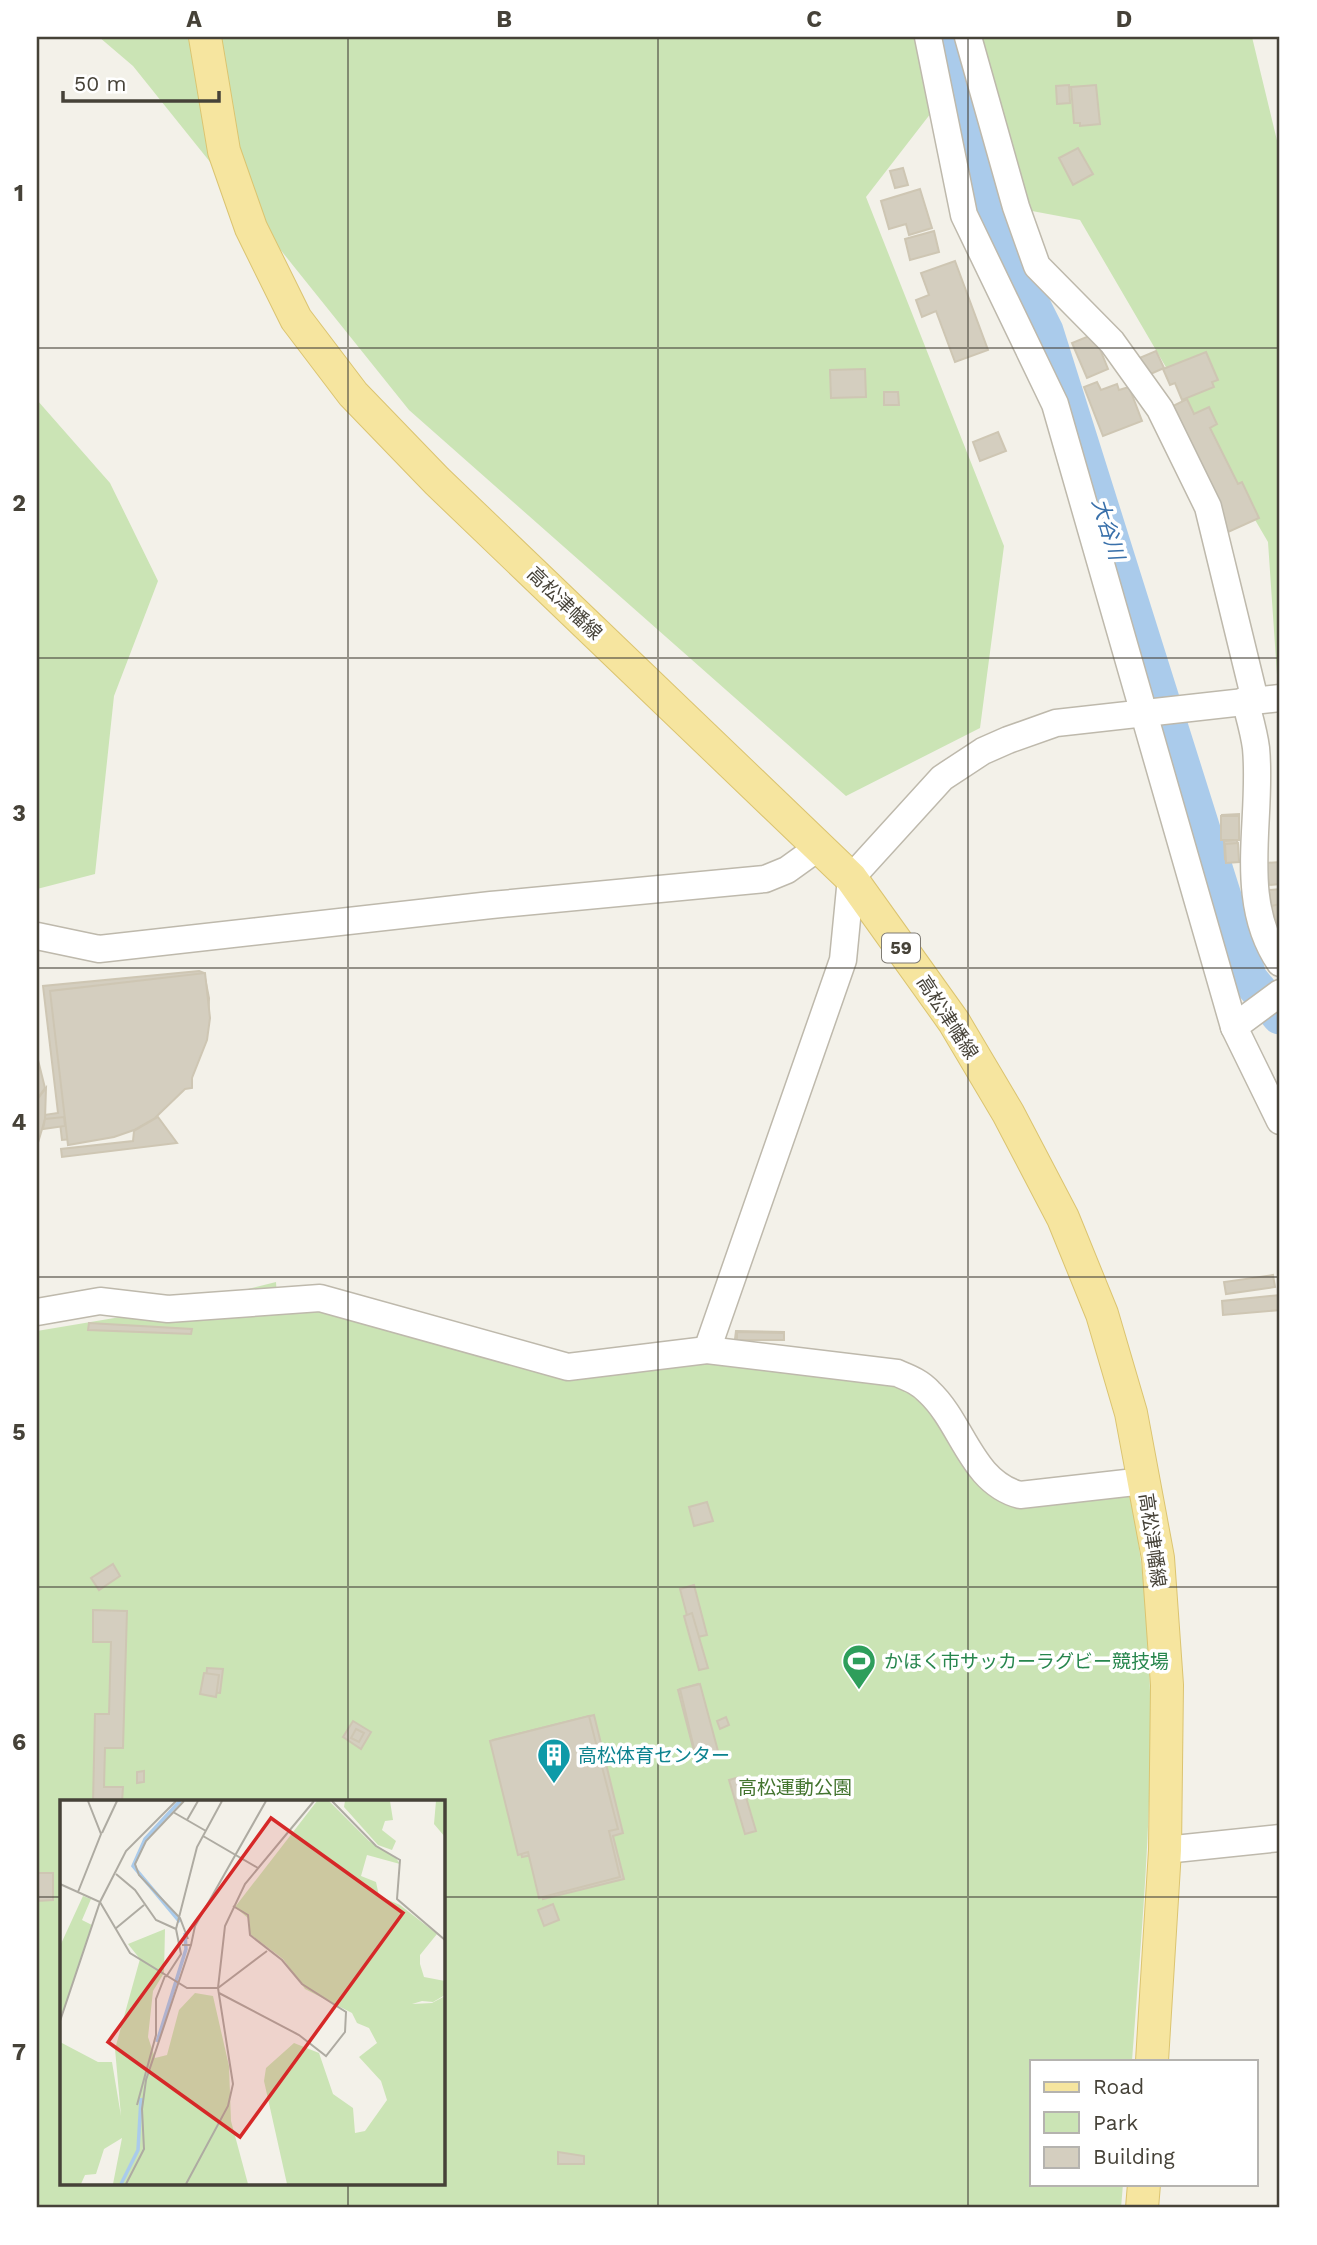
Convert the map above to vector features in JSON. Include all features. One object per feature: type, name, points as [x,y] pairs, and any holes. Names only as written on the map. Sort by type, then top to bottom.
[{"type":"main road","name":"高松津幡線","points":[[205,37],[224,151],[251,228],[296,318],[353,394],[437,481],[851,878],[954,1022],[1022,1137],[1063,1218],[1102,1314],[1131,1413],[1158,1558],[1167,1685],[1165,1850],[1152,2060]]},
{"type":"main road","points":[[1142,2208],[1144,2186]]},
{"type":"street","points":[[928,37],[964,215],[1055,404],[1143,714],[1238,1024],[1280,1121]]},
{"type":"street","points":[[968,37],[1016,207],[1037,266],[1112,342],[1160,409],[1208,507],[1260,700],[1256,747],[1255,880],[1260,918],[1280,963]]},
{"type":"street","points":[[707,1350],[843,960],[851,878],[942,778],[983,751],[1056,723],[1260,700]]},
{"type":"street","points":[[37,936],[99,949],[477,906],[765,879],[787,870],[819,847]]},
{"type":"street","points":[[1238,1024],[1280,994]]},
{"type":"street","points":[[37,1312],[100,1301],[168,1309],[320,1298],[568,1367],[707,1350],[897,1373],[916,1381],[932,1394],[988,1479],[1005,1491],[1020,1495],[1144,1481]]},
{"type":"street","points":[[1165,1850],[1280,1838]]},
{"type":"green space","points":[[99,37],[1252,37],[1280,153],[1280,719],[1268,542],[1080,220],[1032,211],[931,113],[866,197],[1004,546],[980,728],[846,796],[409,410],[133,66]]},
{"type":"green space","points":[[37,400],[110,483],[158,581],[114,696],[95,874],[37,889]]},
{"type":"green space","name":"高松運動公園","points":[[276,1282],[278,1313],[331,1311],[565,1375],[689,1357],[913,1385],[990,1491],[1130,1487],[1145,1594],[1150,1722],[1148,1835],[1132,2060],[1030,2060],[1030,2186],[1123,2186],[1121,2208],[37,2208],[37,1331],[168,1309]]},
{"type":"building","points":[[1069,85],[1070,103],[1057,104],[1056,86]]},
{"type":"building","points":[[1096,85],[1100,124],[1080,126],[1080,123],[1074,123],[1071,87]]},
{"type":"building","points":[[1078,148],[1093,174],[1073,185],[1059,158]]},
{"type":"building","points":[[903,168],[908,185],[895,188],[890,171]]},
{"type":"building","points":[[920,189],[932,228],[909,235],[906,224],[889,229],[881,201]]},
{"type":"building","points":[[934,231],[939,252],[910,260],[905,239]]},
{"type":"building","points":[[955,261],[988,350],[955,362],[936,311],[922,317],[916,300],[929,295],[921,273]]},
{"type":"building","points":[[1094,334],[1108,369],[1087,378],[1072,343]]},
{"type":"building","points":[[1156,351],[1164,368],[1144,377],[1137,359]]},
{"type":"building","points":[[1206,352],[1218,380],[1212,382],[1214,387],[1182,400],[1175,383],[1170,385],[1163,369]]},
{"type":"building","points":[[865,369],[866,397],[831,398],[830,370]]},
{"type":"building","points":[[1097,382],[1101,390],[1117,384],[1119,390],[1129,387],[1142,421],[1103,436],[1084,387]]},
{"type":"building","points":[[884,392],[898,392],[899,405],[884,405]]},
{"type":"building","points":[[1187,399],[1194,414],[1209,407],[1217,424],[1210,428],[1238,484],[1242,482],[1259,518],[1226,533],[1167,409]]},
{"type":"building","points":[[998,432],[1006,451],[980,461],[973,442]]},
{"type":"building","points":[[1239,814],[1239,838],[1222,838],[1222,815]]},
{"type":"building","points":[[1221,816],[1239,816],[1239,840],[1221,840]]},
{"type":"building","points":[[1237,840],[1238,857],[1225,859],[1224,841]]},
{"type":"building","points":[[1238,843],[1239,862],[1226,863],[1225,844]]},
{"type":"building","points":[[1280,862],[1280,884],[1269,885],[1266,863]]},
{"type":"building","points":[[1280,889],[1280,922],[1274,923],[1269,890]]},
{"type":"building","points":[[1280,904],[1280,924],[1277,925],[1271,906]]},
{"type":"building","points":[[199,971],[204,973],[209,998],[208,1027],[189,1085],[176,1087],[148,1115],[106,1136],[62,1140],[60,1123],[37,1124],[37,1116],[58,1113],[43,986]]},
{"type":"building","points":[[205,973],[210,1018],[207,1040],[192,1078],[192,1088],[185,1089],[155,1118],[134,1130],[114,1137],[68,1145],[50,991]]},
{"type":"building","points":[[37,1056],[45,1088],[37,1099]]},
{"type":"building","points":[[46,1088],[45,1119],[37,1146],[37,1100]]},
{"type":"building","points":[[64,1117],[65,1126],[43,1129],[45,1119]]},
{"type":"building","points":[[158,1117],[177,1143],[62,1157],[61,1149],[133,1141],[134,1131]]},
{"type":"building","points":[[1273,1275],[1275,1287],[1226,1294],[1224,1282]]},
{"type":"building","points":[[1280,1295],[1280,1310],[1223,1315],[1222,1301]]},
{"type":"building","points":[[89,1323],[192,1329],[191,1334],[88,1330]]},
{"type":"building","points":[[736,1331],[784,1332],[784,1340],[735,1339]]},
{"type":"building","points":[[737,1332],[784,1333],[784,1340],[737,1340]]},
{"type":"building","points":[[707,1502],[713,1521],[694,1526],[689,1507]]},
{"type":"building","points":[[113,1564],[120,1576],[99,1590],[91,1578]]},
{"type":"building","points":[[694,1585],[707,1635],[693,1638],[680,1589]]},
{"type":"building","points":[[93,1610],[127,1611],[123,1748],[105,1748],[104,1787],[123,1787],[122,1800],[93,1800],[95,1714],[109,1714],[111,1642],[93,1642]]},
{"type":"building","points":[[692,1613],[708,1668],[699,1670],[684,1616]]},
{"type":"building","points":[[207,1668],[223,1669],[220,1693],[205,1692]]},
{"type":"building","points":[[204,1673],[219,1675],[216,1697],[200,1694]]},
{"type":"building","points":[[698,1684],[716,1750],[695,1755],[678,1690]]},
{"type":"building","points":[[700,1684],[718,1751],[696,1757],[680,1689]]},
{"type":"building","name":"高松体育センター","points":[[594,1715],[623,1833],[613,1836],[624,1879],[543,1899],[532,1855],[522,1857],[493,1740]]},
{"type":"building","name":"高松体育センター","points":[[589,1716],[618,1829],[609,1831],[620,1877],[539,1898],[528,1852],[518,1855],[490,1741]]},
{"type":"building","points":[[726,1717],[729,1725],[720,1729],[717,1721]]},
{"type":"building","points":[[353,1721],[371,1732],[361,1749],[343,1737]]},
{"type":"building","points":[[356,1729],[364,1733],[359,1742],[351,1738]]},
{"type":"building","points":[[144,1771],[144,1782],[137,1783],[137,1772]]},
{"type":"building","points":[[740,1777],[756,1831],[745,1834],[729,1780]]},
{"type":"building","points":[[37,1873],[53,1873],[53,1900],[37,1901]]},
{"type":"building","points":[[553,1904],[559,1920],[544,1926],[538,1910]]},
{"type":"building","points":[[558,2152],[584,2156],[584,2164],[558,2164]]},
{"type":"waterway","name":"大谷川","points":[[945,37],[956,72],[973,160],[984,198],[1008,256],[1045,331],[1249,979],[1280,1016]]},
{"type":"place","name":"かほく市サッカーラグビー競技場","points":[[859,1691]]},
{"type":"place","name":"高松体育センター","points":[[554,1785]]}]
